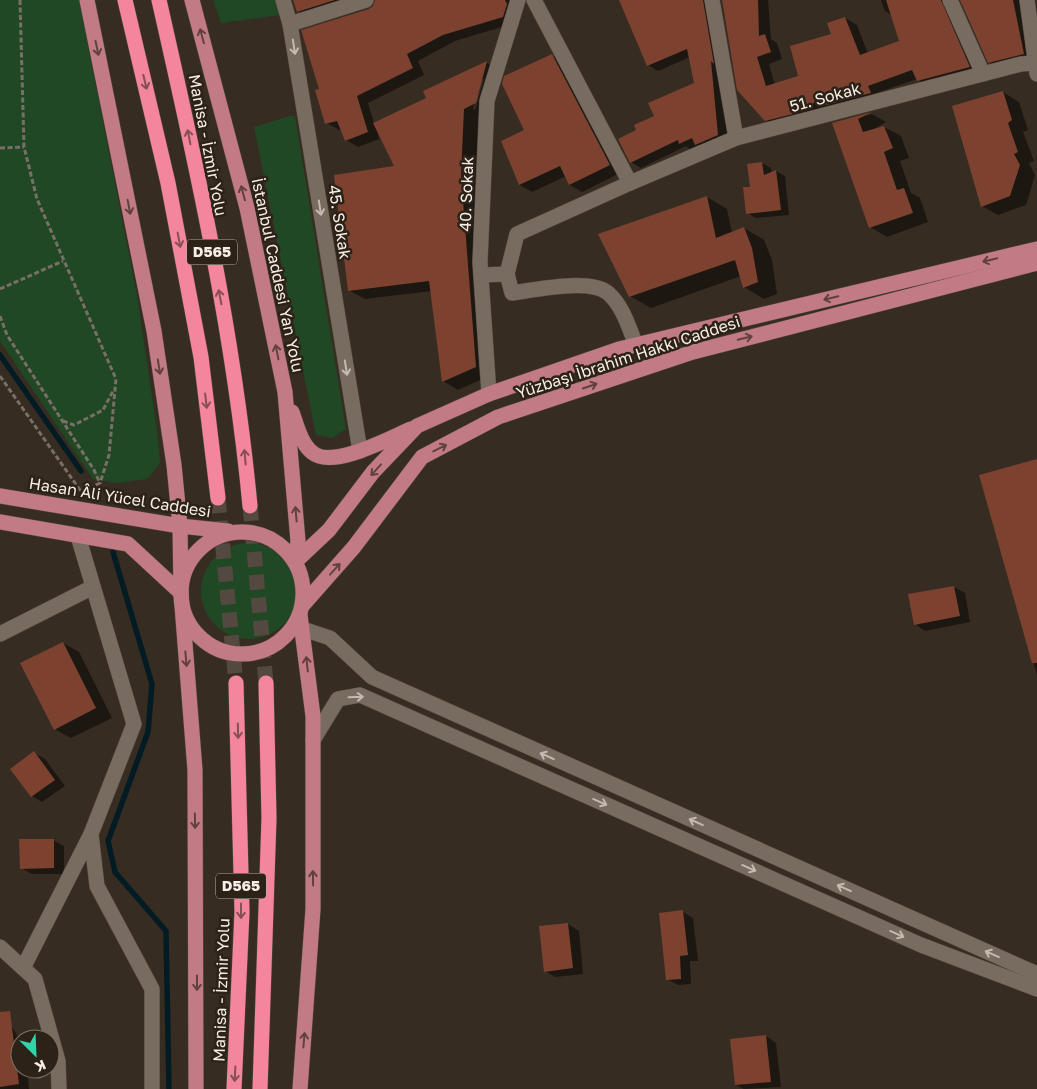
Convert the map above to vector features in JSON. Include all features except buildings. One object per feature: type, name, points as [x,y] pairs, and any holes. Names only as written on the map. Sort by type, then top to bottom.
[{"type":"highway","name":"D565","points":[[125,0],[168,183],[199,347],[218,498]]},
{"type":"highway","name":"Manisa - İzmir Yolu","points":[[159,0],[182,100],[225,319],[242,424],[250,506]]},
{"type":"highway","name":"Manisa - İzmir Yolu","points":[[234,1089],[242,912],[236,683]]},
{"type":"highway","name":"D565","points":[[260,1089],[269,818],[266,683]]},
{"type":"main road","points":[[86,0],[154,331],[174,465],[180,526],[181,593],[195,770],[196,1089]]},
{"type":"main road","name":"İstanbul Caddesi Yan Yolu","points":[[192,0],[247,208],[285,392],[298,542],[296,562]]},
{"type":"main road","name":"Yüzbaşı İbrahim Hakkı Caddesi","points":[[296,562],[329,530],[374,472],[417,426],[489,394],[636,345],[1037,249]]},
{"type":"main road","name":"Yüzbaşı İbrahim Hakkı Caddesi","points":[[302,616],[422,457],[498,417],[693,352],[1037,263]]},
{"type":"main road","points":[[285,392],[300,433],[314,454],[327,459],[360,451],[417,426]]},
{"type":"main road","name":"Hasan Âli Yücel Caddesi","points":[[0,496],[180,526],[235,532]]},
{"type":"main road","points":[[0,522],[128,544],[181,593]]},
{"type":"main road","points":[[300,1089],[313,910],[313,716],[302,616],[303,586],[296,562],[288,551],[272,539],[254,532],[235,532],[214,538],[196,552],[184,571],[181,593],[184,612],[193,630],[208,644],[226,652],[245,654],[265,650],[282,639],[302,616]]},
{"type":"street","name":"45. Sokak","points":[[283,0],[290,24],[360,451]]},
{"type":"street","points":[[290,24],[366,0]]},
{"type":"street","name":"40. Sokak","points":[[489,394],[482,275],[487,101],[518,0]]},
{"type":"street","points":[[534,0],[630,183]]},
{"type":"street","points":[[712,0],[736,138]]},
{"type":"street","points":[[950,0],[983,74]]},
{"type":"street","points":[[1027,0],[1036,68]]},
{"type":"street","name":"51. Sokak","points":[[507,274],[517,234],[736,138],[983,74],[1036,68]]},
{"type":"street","points":[[482,275],[507,274],[512,293],[584,285],[607,293],[623,313],[636,345]]},
{"type":"street","points":[[23,968],[91,834],[134,724],[78,536]]},
{"type":"street","points":[[0,634],[92,587]]},
{"type":"street","points":[[302,616],[330,638],[372,677],[1037,974]]},
{"type":"street","points":[[313,740],[338,699],[360,695],[921,944],[1037,990]]},
{"type":"street","points":[[91,834],[97,886],[152,989],[152,1089]]},
{"type":"street","points":[[0,947],[35,979],[58,1061],[59,1089]]},
{"type":"path","points":[[21,0],[24,147],[37,199],[116,379],[109,455],[100,483],[81,492]]},
{"type":"path","points":[[0,148],[24,147]]},
{"type":"path","points":[[0,289],[63,261]]},
{"type":"path","points":[[0,316],[7,335],[94,470],[100,483]]},
{"type":"path","points":[[0,376],[94,512]]},
{"type":"path","points":[[63,421],[74,425],[103,410],[115,389]]},
{"type":"green space","points":[[0,0],[79,0],[137,296],[157,430],[160,463],[147,479],[117,483],[93,479],[0,341]]},
{"type":"green space","points":[[213,0],[276,0],[280,15],[221,23]]},
{"type":"green space","points":[[295,116],[346,429],[332,438],[316,435],[254,127]]},
{"type":"green space","points":[[249,543],[268,546],[283,557],[294,572],[297,591],[294,610],[283,625],[268,636],[249,639],[230,636],[215,625],[204,610],[201,591],[204,572],[215,557],[230,546]]},
{"type":"waterway","points":[[0,355],[81,471]]},
{"type":"waterway","points":[[113,552],[152,684],[148,732],[108,841],[115,872],[166,931],[169,1089]]},
{"type":"tunnel","points":[[218,498],[236,683]]},
{"type":"tunnel","points":[[250,506],[266,683]]}]
